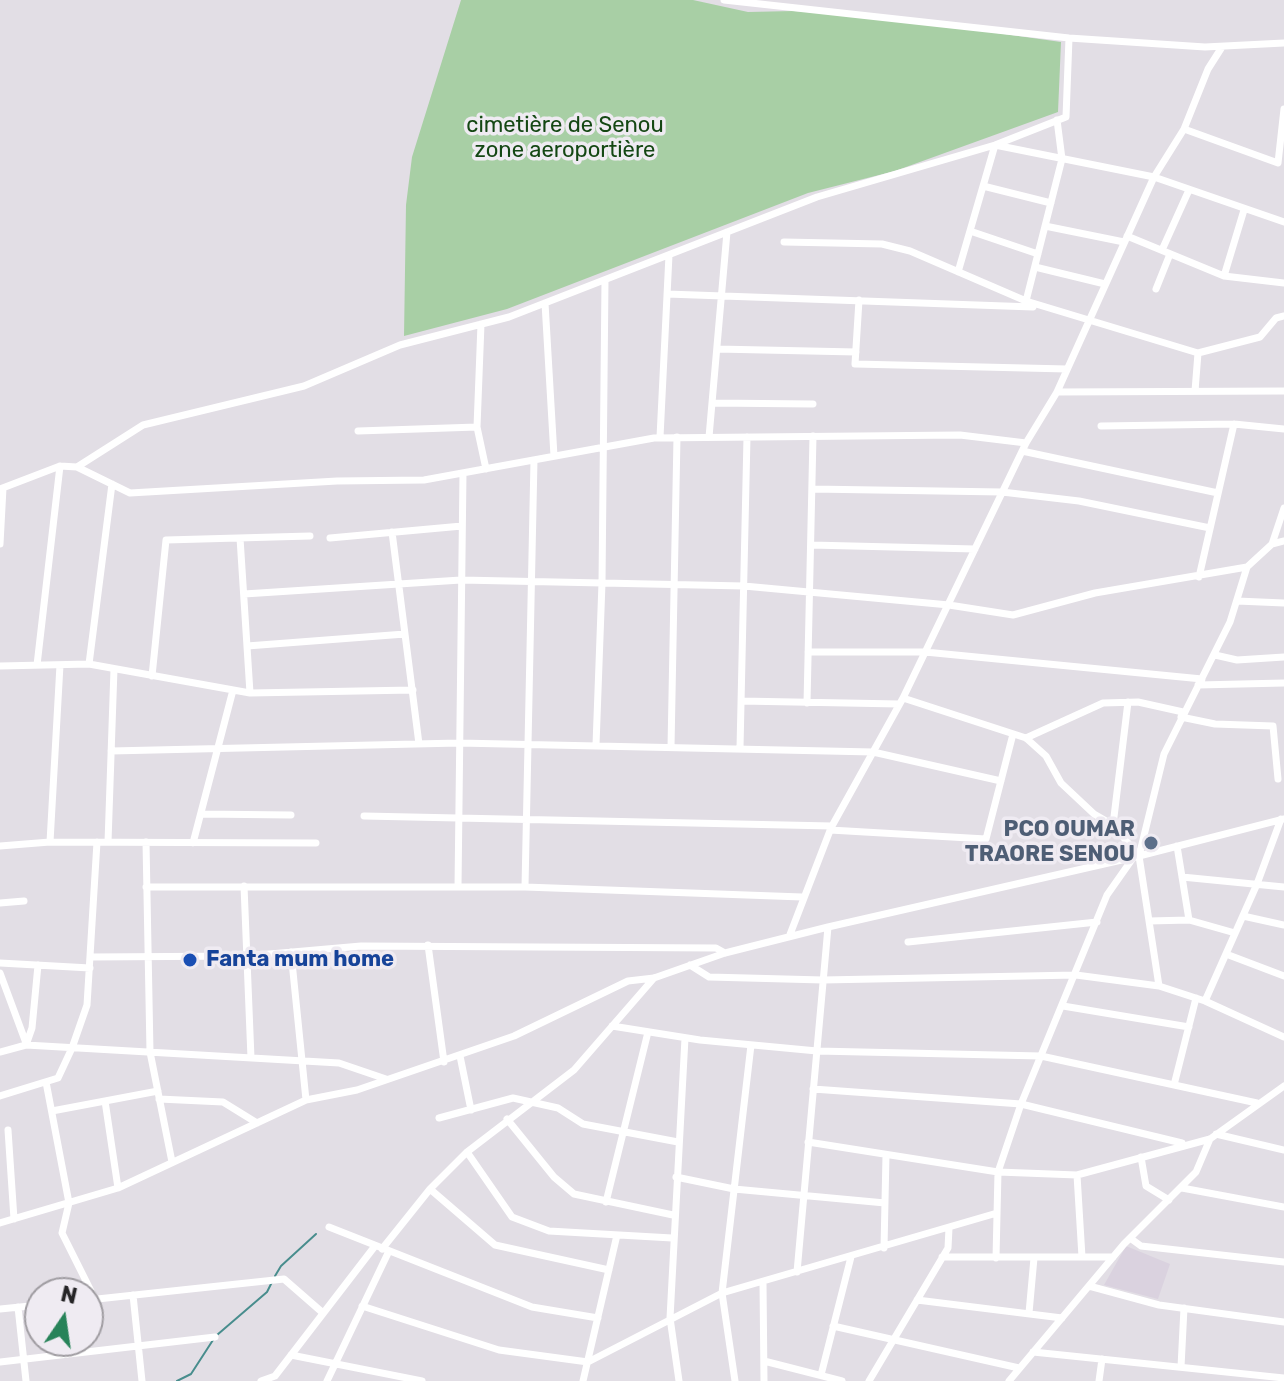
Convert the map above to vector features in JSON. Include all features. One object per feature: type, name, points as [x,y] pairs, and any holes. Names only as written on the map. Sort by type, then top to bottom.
[{"type":"street","points":[[724,0],[1069,38],[1222,47],[1284,43]]},
{"type":"street","points":[[77,467],[143,425],[304,386],[400,345],[545,303],[817,197],[995,145],[1066,117],[1069,38]]},
{"type":"street","points":[[789,937],[831,828],[901,701],[1026,443],[1057,392],[1154,177],[1184,129],[1208,69],[1222,47]]},
{"type":"street","points":[[1184,129],[1281,164],[1284,109]]},
{"type":"street","points":[[1026,301],[1062,159],[1057,120]]},
{"type":"street","points":[[995,145],[1154,177],[1284,222]]},
{"type":"street","points":[[958,272],[995,145]]},
{"type":"street","points":[[983,186],[1051,203]]},
{"type":"street","points":[[1162,250],[1189,190]]},
{"type":"street","points":[[1224,276],[1244,210]]},
{"type":"street","points":[[1045,226],[1126,239],[1162,250],[1224,276],[1284,283]]},
{"type":"street","points":[[970,231],[1038,254]]},
{"type":"street","points":[[709,437],[727,232]]},
{"type":"street","points":[[784,242],[882,244],[910,251],[1041,307],[1198,353],[1260,337],[1276,318],[1284,316]]},
{"type":"street","points":[[1156,289],[1170,254]]},
{"type":"street","points":[[660,437],[669,255]]},
{"type":"street","points":[[1035,267],[1105,284]]},
{"type":"street","points":[[596,745],[602,583],[605,280]]},
{"type":"street","points":[[667,294],[1041,307]]},
{"type":"street","points":[[859,300],[855,364],[1067,369]]},
{"type":"street","points":[[545,303],[554,456]]},
{"type":"street","points":[[481,324],[477,427],[486,469]]},
{"type":"street","points":[[717,349],[856,352]]},
{"type":"street","points":[[1195,391],[1198,353]]},
{"type":"street","points":[[1057,392],[1284,391]]},
{"type":"street","points":[[712,403],[813,404]]},
{"type":"street","points":[[1101,426],[1234,424],[1284,429]]},
{"type":"street","points":[[1199,577],[1234,424]]},
{"type":"street","points":[[358,431],[477,427]]},
{"type":"street","points":[[0,544],[2,489],[60,466],[77,467],[130,493],[337,481],[424,480],[660,437],[960,435],[1026,443]]},
{"type":"street","points":[[807,703],[813,436]]},
{"type":"street","points":[[671,747],[677,437]]},
{"type":"street","points":[[740,748],[747,437]]},
{"type":"street","points":[[1022,451],[1218,493]]},
{"type":"street","points":[[525,887],[534,460]]},
{"type":"street","points":[[37,665],[60,466]]},
{"type":"street","points":[[458,887],[463,473]]},
{"type":"street","points":[[89,664],[112,484]]},
{"type":"street","points":[[812,489],[1002,492],[1079,501],[1210,528]]},
{"type":"street","points":[[1272,544],[1284,508]]},
{"type":"street","points":[[330,538],[462,526]]},
{"type":"street","points":[[392,532],[419,744]]},
{"type":"street","points":[[152,676],[166,540],[310,536]]},
{"type":"street","points":[[240,538],[250,693]]},
{"type":"street","points":[[244,594],[461,580],[675,584],[744,586],[949,605],[1013,615],[1095,593],[1247,567],[1272,544],[1284,541]]},
{"type":"street","points":[[811,545],[975,549]]},
{"type":"street","points":[[996,1258],[998,1172],[1021,1104],[1107,895],[1136,857],[1164,754],[1215,655],[1247,567]]},
{"type":"street","points":[[1237,601],[1284,603]]},
{"type":"street","points":[[247,646],[405,634]]},
{"type":"street","points":[[808,652],[925,652],[1200,682],[1284,683]]},
{"type":"street","points":[[1215,655],[1237,660],[1284,657]]},
{"type":"street","points":[[0,666],[89,664],[250,693],[413,690]]},
{"type":"street","points":[[50,842],[60,665]]},
{"type":"street","points":[[108,842],[114,669]]},
{"type":"street","points":[[193,843],[233,690]]},
{"type":"street","points":[[741,701],[901,701],[1026,738],[1046,756],[1061,783],[1094,814],[1113,825],[1136,857],[1159,986]]},
{"type":"street","points":[[1113,825],[1128,702]]},
{"type":"street","points":[[1026,738],[1103,703],[1128,702],[1215,724],[1273,726],[1280,748],[1278,779]]},
{"type":"street","points":[[364,816],[831,828],[986,839],[1013,734]]},
{"type":"street","points":[[111,751],[459,743],[873,752],[1001,781]]},
{"type":"street","points":[[201,814],[291,815]]},
{"type":"street","points":[[0,1223],[118,1188],[306,1100],[388,1080],[514,1036],[628,981],[654,978],[725,953],[828,927],[1136,857],[1282,819]]},
{"type":"street","points":[[1174,1085],[1189,1027],[1243,916],[1282,819]]},
{"type":"street","points":[[0,846],[50,842],[316,843]]},
{"type":"street","points":[[0,1096],[58,1078],[72,1048],[87,1005],[97,842]]},
{"type":"street","points":[[146,842],[150,1052],[172,1162]]},
{"type":"street","points":[[1177,846],[1189,920]]},
{"type":"street","points":[[1182,877],[1284,887]]},
{"type":"street","points":[[244,886],[251,1058]]},
{"type":"street","points":[[146,887],[525,887],[802,897]]},
{"type":"street","points":[[0,903],[24,901]]},
{"type":"street","points":[[1243,916],[1284,925]]},
{"type":"street","points":[[1149,921],[1189,920],[1235,933]]},
{"type":"street","points":[[908,942],[1097,922]]},
{"type":"street","points":[[797,1272],[828,927]]},
{"type":"street","points":[[91,957],[247,956],[361,946],[428,945],[716,948],[725,953]]},
{"type":"street","points":[[428,945],[444,1062]]},
{"type":"street","points":[[291,952],[306,1100]]},
{"type":"street","points":[[1226,954],[1284,976]]},
{"type":"street","points":[[0,963],[90,968]]},
{"type":"street","points":[[26,1045],[32,1028],[38,965]]},
{"type":"street","points":[[690,965],[709,977],[823,980],[1076,975],[1159,986],[1200,1000],[1284,1037]]},
{"type":"street","points":[[0,973],[26,1045]]},
{"type":"street","points":[[261,1381],[275,1376],[323,1313],[382,1249],[430,1189],[467,1152],[574,1070],[654,978]]},
{"type":"street","points":[[1063,1006],[1189,1027]]},
{"type":"street","points":[[612,1026],[685,1038],[817,1051],[1041,1056],[1257,1103]]},
{"type":"street","points":[[606,1202],[648,1032]]},
{"type":"street","points":[[679,1381],[670,1318],[673,1215],[685,1038]]},
{"type":"street","points":[[0,1052],[26,1045],[339,1063],[388,1080]]},
{"type":"street","points":[[735,1381],[722,1293],[751,1045]]},
{"type":"street","points":[[460,1056],[471,1110]]},
{"type":"street","points":[[46,1082],[69,1203],[62,1233],[82,1277]]},
{"type":"street","points":[[808,1142],[998,1172],[1077,1175],[1213,1136],[1284,1086]]},
{"type":"street","points":[[813,1089],[1021,1104],[1184,1144]]},
{"type":"street","points":[[52,1111],[158,1095],[223,1102],[257,1123]]},
{"type":"street","points":[[439,1118],[513,1098],[558,1108],[583,1124],[678,1142]]},
{"type":"street","points":[[105,1101],[118,1188]]},
{"type":"street","points":[[507,1119],[554,1177],[574,1194],[673,1215]]},
{"type":"street","points":[[8,1130],[14,1219]]},
{"type":"street","points":[[1213,1136],[1284,1150]]},
{"type":"street","points":[[1009,1381],[1130,1238],[1196,1172],[1213,1136]]},
{"type":"street","points":[[467,1152],[512,1217],[549,1231],[672,1238]]},
{"type":"street","points":[[884,1248],[886,1155]]},
{"type":"street","points":[[1141,1157],[1146,1186],[1169,1200]]},
{"type":"street","points":[[1077,1175],[1082,1257]]},
{"type":"street","points":[[676,1177],[734,1189],[885,1203]]},
{"type":"street","points":[[1182,1188],[1284,1207]]},
{"type":"street","points":[[430,1189],[495,1245],[609,1270]]},
{"type":"street","points":[[362,1306],[499,1350],[588,1362],[722,1293],[997,1213]]},
{"type":"street","points":[[329,1227],[532,1307],[598,1318]]},
{"type":"street","points":[[869,1381],[948,1248],[949,1228]]},
{"type":"street","points":[[583,1381],[617,1235]]},
{"type":"street","points":[[1130,1238],[1141,1246],[1284,1262]]},
{"type":"street","points":[[327,1381],[362,1306],[382,1249]]},
{"type":"street","points":[[821,1375],[851,1257]]},
{"type":"street","points":[[942,1257],[1113,1257]]},
{"type":"street","points":[[1029,1313],[1034,1258]]},
{"type":"street","points":[[104,1298],[284,1279],[323,1313]]},
{"type":"street","points":[[763,1282],[764,1381]]},
{"type":"street","points":[[1089,1286],[1184,1308],[1284,1322]]},
{"type":"street","points":[[133,1295],[142,1381]]},
{"type":"street","points":[[917,1300],[1062,1318]]},
{"type":"street","points":[[0,1309],[24,1306]]},
{"type":"street","points":[[18,1307],[26,1381]]},
{"type":"street","points":[[1181,1367],[1184,1308]]},
{"type":"street","points":[[833,1326],[1019,1368]]},
{"type":"street","points":[[0,1362],[215,1337]]},
{"type":"street","points":[[1033,1352],[1284,1378]]},
{"type":"street","points":[[291,1355],[418,1381]]},
{"type":"street","points":[[1099,1381],[1102,1359]]},
{"type":"street","points":[[764,1361],[842,1381]]},
{"type":"shaded area","points":[[1126,1246],[1170,1264],[1158,1299],[1104,1285]]},
{"type":"green space","name":"cimetière de Senou zone aeroportière","points":[[461,0],[693,0],[748,12],[794,11],[897,19],[1061,42],[1058,112],[895,171],[808,193],[507,309],[404,336],[406,205],[412,157]]},
{"type":"waterway","points":[[275,1276],[281,1266],[316,1234]]},
{"type":"waterway","points":[[217,1335],[267,1292],[272,1282]]},
{"type":"waterway","points":[[177,1381],[191,1374],[213,1340]]},
{"type":"place","name":"PCO OUMAR TRAORE SENOU","points":[[1151,843]]},
{"type":"place","name":"Fanta mum home","points":[[190,960]]}]
